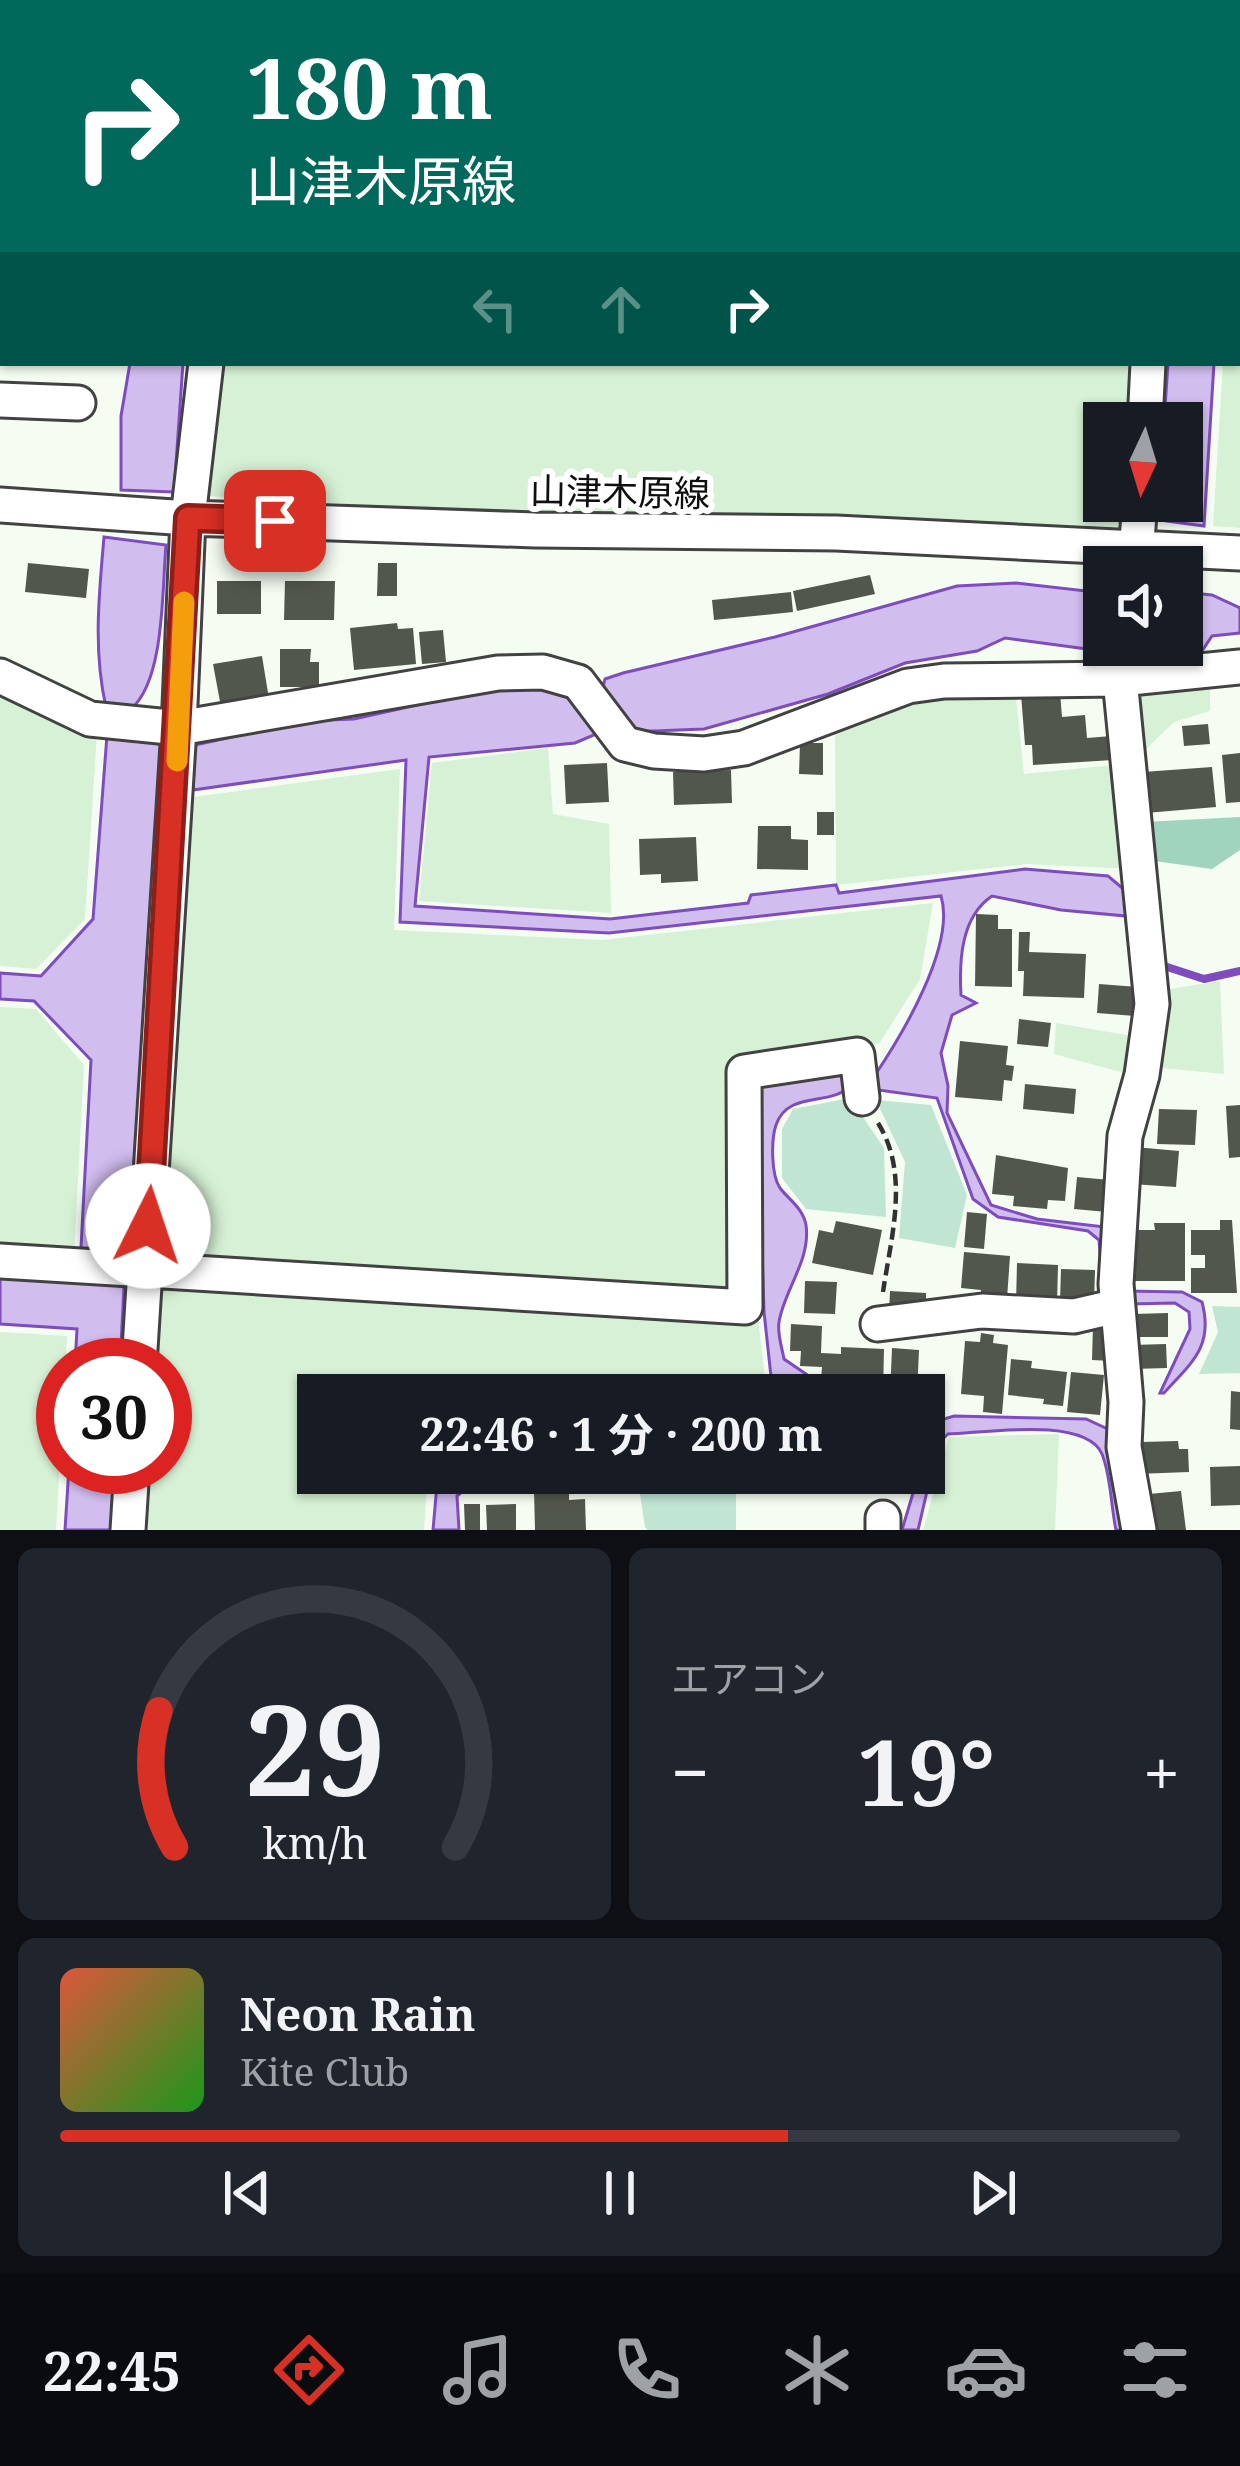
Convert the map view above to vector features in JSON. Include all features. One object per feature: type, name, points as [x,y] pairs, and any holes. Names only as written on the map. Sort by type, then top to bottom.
[{"type":"street","points":[[133,1338],[117,1269],[178,753],[188,518],[206,366]]},
{"type":"street","points":[[1146,402],[1148,366]]},
{"type":"street","points":[[0,400],[78,404]]},
{"type":"street","name":"山津木原線","points":[[0,505],[188,518],[535,530],[836,533],[1083,554]]},
{"type":"street","name":"山津木原線","points":[[1203,555],[1240,554]]},
{"type":"street","points":[[1203,665],[1240,667]]},
{"type":"street","points":[[0,676],[90,719],[116,722],[178,753],[498,673],[543,672],[578,682],[625,744],[704,754],[744,748],[908,686],[1085,666]]},
{"type":"street","points":[[1122,666],[1151,1004],[1142,1075],[1126,1136],[1117,1295],[1126,1402],[1124,1447],[1138,1530]]},
{"type":"street","points":[[0,1261],[746,1307],[744,1072],[856,1055],[860,1086]]},
{"type":"street","points":[[878,1324],[982,1311],[1074,1316],[1117,1295]]},
{"type":"street","points":[[128,1530],[130,1494]]},
{"type":"path","points":[[860,1086],[889,1140],[898,1192],[878,1324]]},
{"type":"green space","points":[[221,366],[1134,366],[1132,402],[1083,402],[1083,522],[1123,522],[1117,532],[537,515],[208,496]]},
{"type":"green space","points":[[1223,366],[1240,366],[1240,528],[1213,526]]},
{"type":"green space","points":[[1210,680],[1210,711],[1174,722],[1137,758],[1135,687]]},
{"type":"green space","points":[[1015,687],[1024,774],[1114,765],[1132,869],[1027,864],[836,885],[835,724],[927,692]]},
{"type":"green space","points":[[0,688],[97,733],[85,919],[36,969],[0,966]]},
{"type":"green space","points":[[548,748],[553,814],[609,824],[611,913],[419,901],[432,763]]},
{"type":"green space","points":[[400,769],[394,930],[602,940],[933,903],[920,979],[879,1044],[736,1063],[736,1298],[158,1261],[186,798]]},
{"type":"green space","points":[[1240,817],[1240,850],[1212,869],[1147,860],[1144,822]]},
{"type":"green space","points":[[1220,981],[1224,1074],[1152,1067],[1163,990]]},
{"type":"green space","points":[[0,1007],[36,1009],[84,1065],[74,1256],[0,1251]]},
{"type":"green space","points":[[1056,1023],[1138,1037],[1132,1075],[1054,1054]]},
{"type":"green space","points":[[850,1098],[884,1148],[886,1217],[806,1209],[782,1178],[782,1129],[793,1109]]},
{"type":"green space","points":[[876,1100],[931,1105],[967,1195],[955,1248],[899,1238],[905,1162]]},
{"type":"green space","points":[[157,1280],[758,1318],[765,1374],[297,1374],[297,1494],[427,1494],[424,1530],[140,1530],[142,1494],[192,1494],[192,1338],[153,1338]]},
{"type":"green space","points":[[1212,1306],[1240,1307],[1240,1373],[1199,1374],[1218,1332]]},
{"type":"green space","points":[[0,1332],[67,1336],[36,1338],[36,1494],[58,1494],[56,1530],[0,1530]]},
{"type":"green space","points":[[1059,1434],[1055,1530],[923,1530],[933,1494],[945,1494],[949,1437]]},
{"type":"green space","points":[[640,1494],[736,1494],[736,1530],[645,1527]]},
{"type":"shaded area","points":[[129,366],[183,366],[174,492],[121,490],[121,416]]},
{"type":"shaded area","points":[[1168,366],[1214,366],[1204,526],[1174,522],[1203,522],[1203,402],[1165,402]]},
{"type":"shaded area","points":[[104,537],[166,545],[156,656],[142,695],[131,709],[106,707],[102,686],[98,622]]},
{"type":"shaded area","points":[[1016,583],[1083,591],[1083,648],[1005,638],[977,651],[905,663],[828,694],[704,729],[628,732],[601,695],[605,679],[623,673],[957,586]]},
{"type":"shaded area","points":[[1203,594],[1240,608],[1240,633],[1212,636],[1203,650]]},
{"type":"shaded area","points":[[498,687],[558,691],[601,732],[575,743],[429,757],[415,906],[610,919],[748,903],[751,895],[836,885],[839,893],[1025,869],[1108,876],[1133,897],[1133,959],[1125,916],[992,896],[974,915],[962,954],[961,995],[976,1003],[952,1015],[941,1053],[948,1086],[947,1113],[991,1205],[1037,1219],[1105,1227],[1103,1291],[1099,1240],[1088,1231],[998,1217],[973,1199],[937,1098],[878,1090],[875,1075],[912,1014],[934,964],[944,916],[941,896],[609,933],[400,922],[406,760],[193,790],[195,745],[305,721],[354,719]]},
{"type":"shaded area","points":[[107,735],[153,738],[163,745],[130,1249],[81,1248],[91,1060],[34,1001],[0,999],[0,973],[41,976],[93,919]]},
{"type":"shaded area","points":[[836,1071],[852,1084],[834,1095],[790,1107],[774,1131],[777,1182],[806,1225],[801,1263],[782,1310],[780,1340],[784,1359],[806,1374],[771,1374],[764,1312],[757,1098],[765,1082]]},
{"type":"shaded area","points":[[0,1277],[124,1286],[121,1338],[76,1338],[77,1329],[0,1324]]},
{"type":"shaded area","points":[[1125,1291],[1182,1292],[1202,1302],[1205,1331],[1198,1353],[1164,1393],[1160,1393],[1190,1329],[1189,1312],[1175,1303],[1128,1304]]},
{"type":"shaded area","points":[[945,1419],[1086,1419],[1112,1431],[1129,1530],[1116,1530],[1105,1463],[1092,1442],[1032,1429],[945,1437]]},
{"type":"shaded area","points":[[67,1494],[113,1494],[111,1530],[65,1530]]},
{"type":"shaded area","points":[[436,1494],[459,1494],[459,1530],[433,1530]]},
{"type":"shaded area","points":[[913,1494],[926,1494],[918,1530],[902,1530]]},
{"type":"building","points":[[28,563],[89,569],[86,598],[25,592]]},
{"type":"building","points":[[378,563],[397,563],[397,596],[377,596]]},
{"type":"building","points":[[870,575],[875,594],[797,611],[793,591]]},
{"type":"building","points":[[217,581],[261,581],[261,614],[217,614]]},
{"type":"building","points":[[285,581],[335,581],[334,620],[284,620]]},
{"type":"building","points":[[791,592],[793,612],[714,620],[712,600]]},
{"type":"building","points":[[397,623],[398,629],[413,628],[416,664],[354,670],[350,628]]},
{"type":"building","points":[[443,630],[446,662],[422,664],[419,632]]},
{"type":"building","points":[[280,649],[311,649],[310,662],[319,662],[319,687],[280,687]]},
{"type":"building","points":[[262,656],[269,699],[221,707],[213,664]]},
{"type":"building","points":[[1060,692],[1062,717],[1085,715],[1087,738],[1111,736],[1113,760],[1033,765],[1032,745],[1025,745],[1021,694]]},
{"type":"building","points":[[1208,724],[1210,744],[1184,746],[1182,726]]},
{"type":"building","points":[[800,743],[823,743],[823,775],[799,774]]},
{"type":"building","points":[[1240,753],[1240,802],[1226,803],[1222,755]]},
{"type":"building","points":[[607,763],[609,802],[566,804],[564,765]]},
{"type":"building","points":[[1212,767],[1216,807],[1146,813],[1143,772]]},
{"type":"building","points":[[731,770],[732,803],[674,805],[673,772]]},
{"type":"building","points":[[817,812],[834,812],[834,835],[817,835]]},
{"type":"building","points":[[758,826],[791,826],[791,839],[808,840],[808,870],[757,869]]},
{"type":"building","points":[[696,837],[698,881],[661,883],[661,874],[640,875],[639,839]]},
{"type":"building","points":[[976,914],[998,915],[998,929],[1012,929],[1012,987],[975,986]]},
{"type":"building","points":[[1019,932],[1030,932],[1029,952],[1086,954],[1084,998],[1023,996]]},
{"type":"building","points":[[1099,984],[1138,987],[1135,1016],[1097,1013]]},
{"type":"building","points":[[1019,1019],[1051,1023],[1048,1047],[1017,1044]]},
{"type":"building","points":[[960,1041],[1008,1046],[1006,1065],[1014,1066],[1012,1081],[1004,1080],[1002,1101],[955,1097]]},
{"type":"building","points":[[1025,1084],[1076,1089],[1074,1114],[1023,1109]]},
{"type":"building","points":[[1240,1105],[1240,1157],[1229,1158],[1226,1106]]},
{"type":"building","points":[[1159,1109],[1197,1110],[1195,1145],[1157,1144]]},
{"type":"building","points":[[1135,1147],[1179,1151],[1176,1187],[1132,1184]]},
{"type":"building","points":[[996,1155],[1068,1168],[1065,1201],[1048,1200],[1047,1209],[1013,1206],[1014,1196],[992,1194]]},
{"type":"building","points":[[1077,1177],[1110,1180],[1107,1212],[1074,1209]]},
{"type":"building","points":[[967,1212],[987,1214],[984,1249],[964,1247]]},
{"type":"building","points":[[1220,1220],[1232,1220],[1237,1293],[1191,1293],[1191,1268],[1205,1268],[1205,1255],[1191,1255],[1191,1230],[1220,1230]]},
{"type":"building","points":[[836,1221],[882,1230],[873,1275],[812,1263],[819,1230],[833,1233]]},
{"type":"building","points":[[1154,1223],[1185,1223],[1185,1281],[1130,1281],[1129,1230],[1155,1230]]},
{"type":"building","points":[[964,1252],[1010,1256],[1007,1299],[981,1297],[981,1290],[961,1288]]},
{"type":"building","points":[[1017,1263],[1058,1265],[1057,1304],[1016,1303]]},
{"type":"building","points":[[1061,1269],[1095,1270],[1094,1303],[1060,1302]]},
{"type":"building","points":[[805,1281],[837,1282],[835,1314],[804,1313]]},
{"type":"building","points":[[890,1291],[926,1293],[926,1314],[889,1312]]},
{"type":"building","points":[[1168,1313],[1168,1337],[1134,1337],[1133,1314]]},
{"type":"building","points":[[791,1324],[822,1326],[821,1353],[841,1354],[841,1347],[884,1349],[883,1374],[821,1374],[822,1367],[800,1366],[801,1351],[790,1351]]},
{"type":"building","points":[[1093,1325],[1113,1325],[1112,1361],[1092,1360]]},
{"type":"building","points":[[981,1333],[994,1335],[993,1343],[1008,1345],[1002,1414],[983,1412],[984,1396],[961,1394],[965,1341],[980,1342]]},
{"type":"building","points":[[1166,1344],[1167,1368],[1132,1369],[1132,1345]]},
{"type":"building","points":[[892,1348],[919,1350],[918,1374],[891,1374]]},
{"type":"building","points":[[1011,1359],[1032,1361],[1031,1368],[1067,1372],[1063,1406],[1008,1395]]},
{"type":"building","points":[[1071,1372],[1104,1375],[1100,1415],[1067,1412]]},
{"type":"building","points":[[1231,1391],[1240,1392],[1240,1430],[1230,1429]]},
{"type":"building","points":[[1178,1441],[1179,1449],[1188,1449],[1189,1472],[1136,1474],[1135,1451],[1142,1451],[1142,1442]]},
{"type":"building","points":[[1240,1466],[1240,1505],[1211,1506],[1210,1467]]},
{"type":"building","points":[[1181,1491],[1186,1530],[1153,1530],[1149,1494]]},
{"type":"building","points":[[534,1494],[585,1499],[586,1530],[535,1530]]},
{"type":"building","points":[[464,1504],[480,1504],[480,1530],[465,1530]]},
{"type":"building","points":[[516,1504],[516,1530],[487,1530],[486,1505]]},
{"type":"waterway","points":[[1155,963],[1204,979],[1240,971]]},
{"type":"slow traffic","points":[[177,761],[184,602]]},
{"type":"route","points":[[148,1226],[188,518],[275,521]]}]
